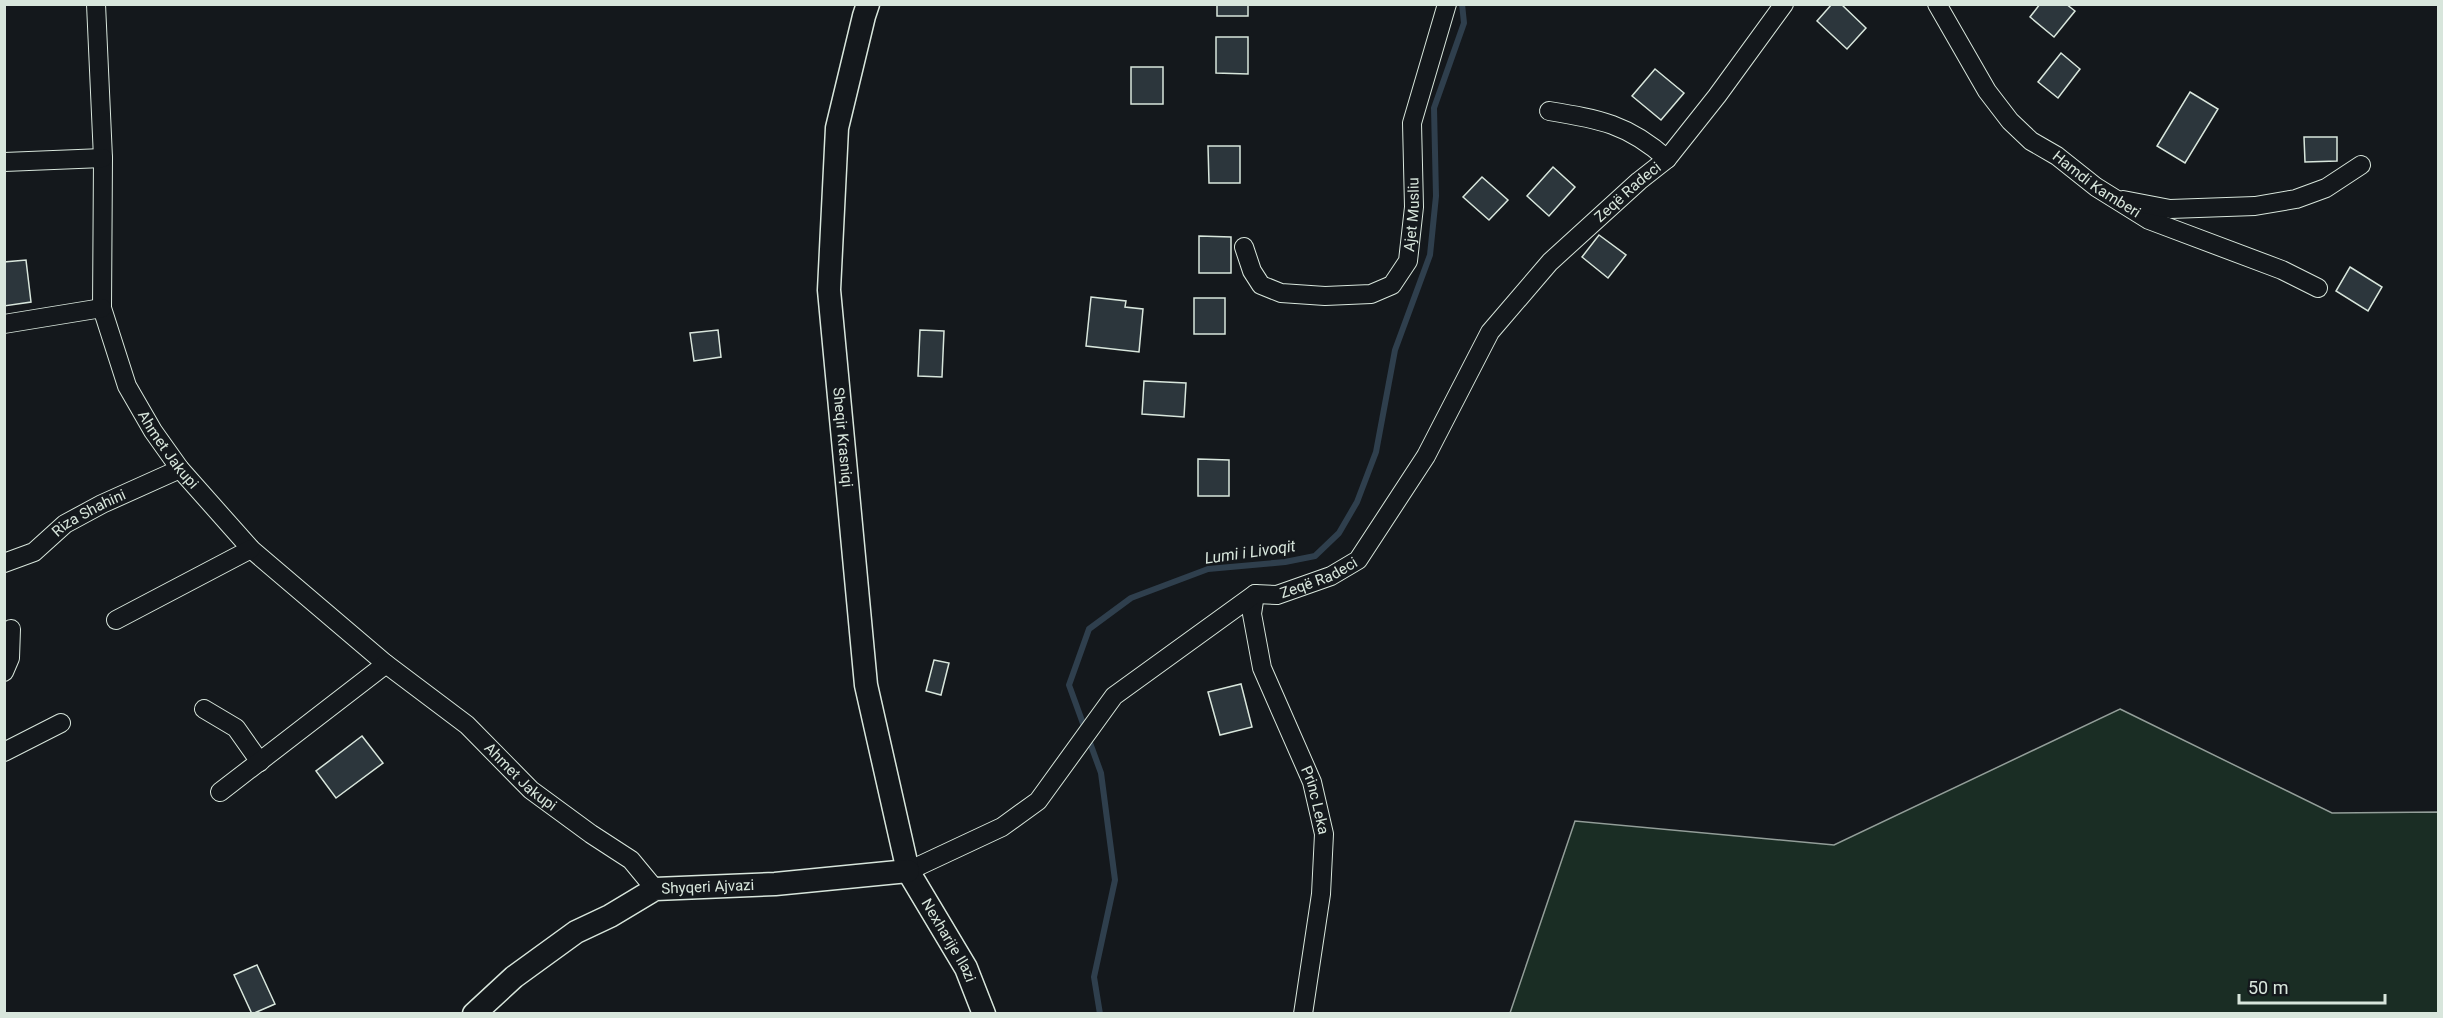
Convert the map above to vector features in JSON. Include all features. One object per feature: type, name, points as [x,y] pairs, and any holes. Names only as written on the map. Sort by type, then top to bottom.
[{"type":"street","name":"Ahmet Jakupi","points":[[96,4],[103,158],[102,308],[127,386],[153,431],[180,469],[251,549],[386,664],[467,726],[531,789],[591,834],[631,860],[655,890]]},
{"type":"street","name":"Sheqir Krasniqi","points":[[868,4],[837,128],[829,290],[866,685],[908,871]]},
{"type":"street","name":"Ajet Musliu","points":[[1244,247],[1252,271],[1261,285],[1281,293],[1325,296],[1371,294],[1392,285],[1408,261],[1414,207],[1412,123],[1446,4]]},
{"type":"street","name":"Zeqë Radeci","points":[[1255,594],[1277,595],[1331,576],[1358,560],[1426,456],[1490,332],[1550,262],[1639,181],[1667,159],[1717,96],[1784,4]]},
{"type":"street","name":"Hamdi Kamberi","points":[[1936,4],[1987,92],[2010,121],[2031,141],[2057,156],[2115,200],[2149,220],[2282,270],[2318,288]]},
{"type":"street","name":"Zeqë Radeci","points":[[1549,111],[1616,124],[1647,141],[1667,159]]},
{"type":"street","points":[[4,162],[103,158]]},
{"type":"street","points":[[2115,200],[2131,200],[2170,209],[2255,206],[2296,199],[2326,188],[2361,165]]},
{"type":"street","points":[[4,324],[102,308]]},
{"type":"street","name":"Riza Shahini","points":[[4,563],[34,552],[65,524],[102,504],[180,469]]},
{"type":"street","points":[[116,620],[251,549]]},
{"type":"street","points":[[908,871],[1002,827],[1038,801],[1114,696],[1255,594]]},
{"type":"street","name":"Princ Leka","points":[[1255,594],[1252,614],[1262,668],[1312,782],[1324,834],[1322,894],[1303,1014]]},
{"type":"street","points":[[4,672],[10,658],[11,629]]},
{"type":"street","points":[[220,792],[386,664]]},
{"type":"street","points":[[204,709],[236,728],[260,762]]},
{"type":"street","points":[[4,752],[61,723]]},
{"type":"street","name":"Shyqeri Ajvazi","points":[[474,1014],[514,977],[576,932],[610,916],[655,890],[775,884],[908,871]]},
{"type":"street","name":"Nexharije Ilazi","points":[[908,871],[966,968],[984,1014]]},
{"type":"green space","points":[[2120,709],[2332,813],[2438,812],[2438,1013],[1510,1013],[1575,821],[1834,845]]},
{"type":"building","points":[[1217,4],[1248,4],[1248,16],[1217,16]]},
{"type":"building","points":[[1832,4],[1841,4],[1866,28],[1847,49],[1817,21]]},
{"type":"building","points":[[2040,4],[2066,4],[2075,11],[2054,37],[2030,17]]},
{"type":"building","points":[[1216,37],[1248,37],[1248,74],[1216,73]]},
{"type":"building","points":[[2061,53],[2080,69],[2058,98],[2038,82]]},
{"type":"building","points":[[1131,67],[1163,67],[1163,104],[1131,104]]},
{"type":"building","points":[[1655,69],[1684,93],[1661,120],[1632,96]]},
{"type":"building","points":[[2190,92],[2218,109],[2185,163],[2157,146]]},
{"type":"building","points":[[2304,137],[2337,137],[2337,161],[2305,162]]},
{"type":"building","points":[[1208,146],[1240,146],[1240,183],[1209,183]]},
{"type":"building","points":[[1553,167],[1575,187],[1549,216],[1527,196]]},
{"type":"building","points":[[1482,177],[1508,200],[1489,220],[1463,197]]},
{"type":"building","points":[[1599,235],[1626,255],[1608,278],[1582,257]]},
{"type":"building","points":[[1199,236],[1231,237],[1231,273],[1199,273]]},
{"type":"building","points":[[26,260],[31,302],[4,306],[4,262]]},
{"type":"building","points":[[2350,267],[2382,287],[2368,311],[2336,291]]},
{"type":"building","points":[[1091,297],[1126,301],[1125,307],[1143,309],[1139,352],[1086,346]]},
{"type":"building","points":[[1194,298],[1225,298],[1225,334],[1194,334]]},
{"type":"building","points":[[718,330],[721,357],[694,361],[690,333]]},
{"type":"building","points":[[920,330],[944,331],[942,377],[918,376]]},
{"type":"building","points":[[1144,381],[1186,383],[1184,417],[1142,414]]},
{"type":"building","points":[[1198,459],[1229,460],[1229,496],[1198,496]]},
{"type":"building","points":[[934,660],[949,663],[941,695],[926,691]]},
{"type":"building","points":[[1241,684],[1252,727],[1220,735],[1208,692]]},
{"type":"building","points":[[362,736],[383,763],[336,798],[316,771]]},
{"type":"building","points":[[257,965],[275,1004],[252,1014],[234,975]]},
{"type":"waterway","name":"Lumi i Livoqit","points":[[1100,1014],[1094,977],[1115,880],[1101,773],[1069,685],[1089,629],[1131,598],[1208,569],[1285,562],[1315,556],[1339,533],[1357,502],[1376,452],[1395,350],[1430,255],[1436,196],[1434,108],[1464,23],[1462,4]]}]
